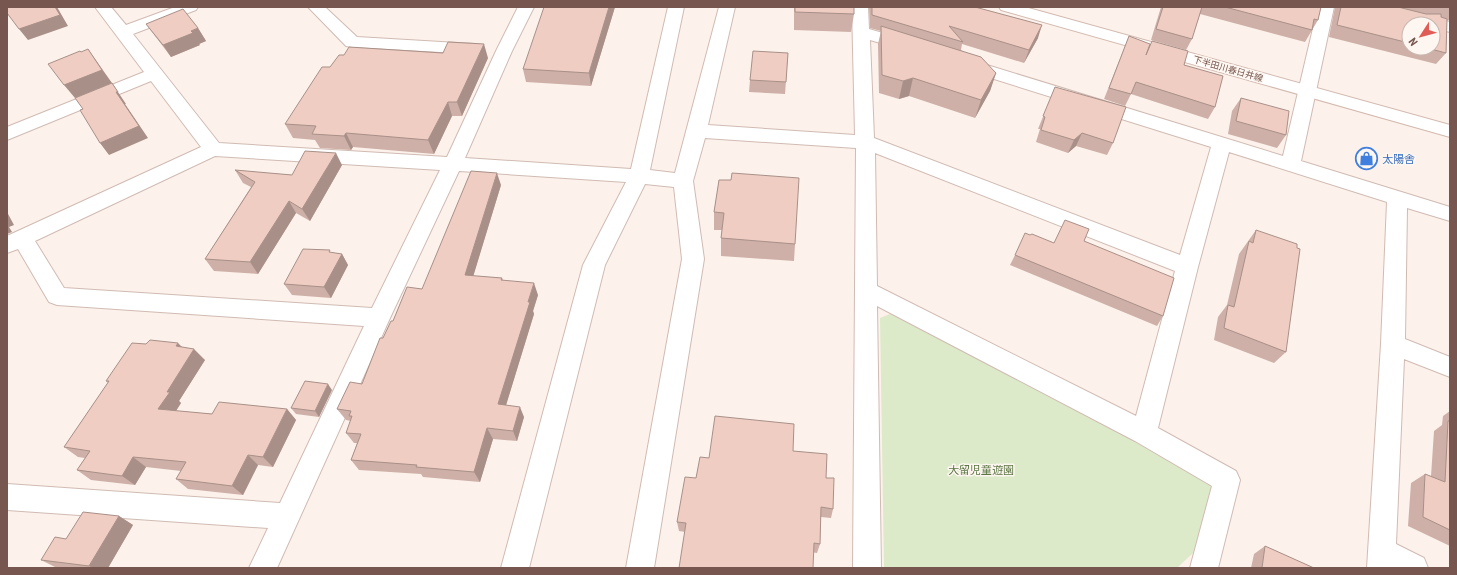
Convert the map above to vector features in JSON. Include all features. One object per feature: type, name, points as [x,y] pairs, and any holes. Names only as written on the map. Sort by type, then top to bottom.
[{"type":"street","points":[[103,7],[213,149]]},
{"type":"street","points":[[123,32],[190,7]]},
{"type":"street","points":[[316,7],[352,42],[504,51]]},
{"type":"street","points":[[263,568],[379,318],[453,164],[504,51],[526,7]]},
{"type":"street","points":[[515,568],[594,265],[639,176],[676,7]]},
{"type":"street","points":[[640,568],[693,259],[683,181],[697,131],[727,7]]},
{"type":"street","points":[[860,7],[865,142],[866,568]]},
{"type":"street","name":"下半田川春日井線","points":[[1007,7],[1450,131]]},
{"type":"street","points":[[1291,164],[1326,7]]},
{"type":"street","points":[[1367,7],[1450,27]]},
{"type":"street","points":[[861,32],[921,50]]},
{"type":"street","points":[[952,60],[1450,214]]},
{"type":"street","points":[[7,134],[154,74]]},
{"type":"street","points":[[697,131],[865,142],[1187,267]]},
{"type":"street","points":[[1144,434],[1187,267],[1222,143]]},
{"type":"street","points":[[379,318],[57,296],[15,242],[213,149],[639,176],[683,181]]},
{"type":"street","points":[[1397,197],[1393,344],[1381,560],[1414,568]]},
{"type":"street","points":[[865,290],[1144,434],[1227,480],[1204,568]]},
{"type":"street","points":[[1393,344],[1450,367]]},
{"type":"street","points":[[7,497],[288,516]]},
{"type":"green space","name":"大留児童遊園","points":[[890,314],[1203,473],[1213,489],[1193,553],[1177,568],[884,568],[880,318]]},
{"type":"building","points":[[7,7],[55,7],[60,15],[19,29],[7,13]]},
{"type":"building","points":[[544,7],[609,7],[589,73],[523,69]]},
{"type":"building","points":[[795,7],[854,7],[854,14],[795,12]]},
{"type":"building","points":[[872,7],[975,7],[1042,25],[1029,50],[949,26],[963,42],[872,15]]},
{"type":"building","points":[[1163,7],[1202,7],[1192,39],[1156,29]]},
{"type":"building","points":[[1225,7],[1321,7],[1318,20],[1314,19],[1312,30]]},
{"type":"building","points":[[1341,7],[1398,7],[1426,14],[1441,14],[1441,16],[1401,16],[1401,41],[1337,25]]},
{"type":"building","points":[[183,9],[198,28],[191,31],[193,33],[163,45],[146,24]]},
{"type":"building","points":[[1441,17],[1447,19],[1446,53],[1441,52]]},
{"type":"building","points":[[881,26],[981,57],[996,73],[981,100],[913,78],[903,81],[882,75]]},
{"type":"building","points":[[1129,36],[1150,44],[1146,55],[1152,41],[1188,51],[1184,65],[1223,76],[1215,107],[1136,82],[1131,94],[1109,88]]},
{"type":"building","points":[[448,42],[484,44],[457,102],[448,102],[428,140],[346,133],[344,136],[312,134],[316,126],[285,124],[322,67],[330,67],[339,55],[344,55],[349,47],[443,53]]},
{"type":"building","points":[[88,49],[102,70],[64,85],[48,64]]},
{"type":"building","points":[[753,51],[788,53],[786,82],[750,80]]},
{"type":"building","points":[[112,83],[118,92],[116,92],[139,126],[100,143],[80,110],[83,109],[75,98]]},
{"type":"building","points":[[1055,87],[1126,107],[1113,143],[1082,133],[1074,140],[1041,130],[1045,117],[1043,116]]},
{"type":"building","points":[[1241,98],[1289,111],[1286,135],[1236,121]]},
{"type":"building","points":[[305,151],[336,153],[302,209],[289,201],[250,262],[205,259],[255,182],[235,170],[292,175]]},
{"type":"building","points":[[471,171],[497,173],[465,275],[502,278],[501,280],[534,283],[528,302],[530,302],[498,404],[520,407],[513,431],[487,428],[474,472],[416,467],[417,465],[351,460],[361,434],[346,433],[352,416],[349,416],[351,411],[337,409],[350,382],[362,384],[380,338],[383,338],[391,321],[393,321],[407,287],[422,289]]},
{"type":"building","points":[[732,173],[799,178],[795,244],[721,238],[724,213],[714,212],[719,180],[731,180]]},
{"type":"building","points":[[1065,220],[1089,229],[1084,241],[1174,278],[1163,316],[1015,255],[1025,233],[1030,235],[1032,234],[1054,243]]},
{"type":"building","points":[[1256,230],[1297,244],[1297,248],[1300,249],[1286,352],[1224,328],[1228,305],[1234,307],[1249,241],[1253,243]]},
{"type":"building","points":[[303,249],[330,250],[329,252],[342,254],[324,287],[284,284]]},
{"type":"building","points":[[150,340],[178,343],[176,346],[194,349],[167,392],[170,392],[158,409],[212,414],[219,402],[287,409],[263,457],[248,455],[232,486],[176,479],[186,462],[133,457],[122,476],[77,470],[90,451],[64,447],[109,381],[106,381],[132,343],[146,344]]},
{"type":"building","points":[[305,381],[328,384],[315,411],[291,408]]},
{"type":"building","points":[[715,416],[794,424],[793,451],[827,454],[826,478],[834,478],[833,509],[821,507],[820,544],[814,543],[813,568],[679,568],[686,523],[677,522],[685,477],[696,478],[700,457],[709,458]]},
{"type":"building","points":[[1448,421],[1450,421],[1450,530],[1423,517],[1425,474],[1445,482]]},
{"type":"building","points":[[83,512],[119,516],[89,566],[41,560],[55,537],[66,539]]},
{"type":"building","points":[[1265,546],[1314,568],[1262,568]]},
{"type":"place","name":"太陽舎","points":[[1366,159]]}]
